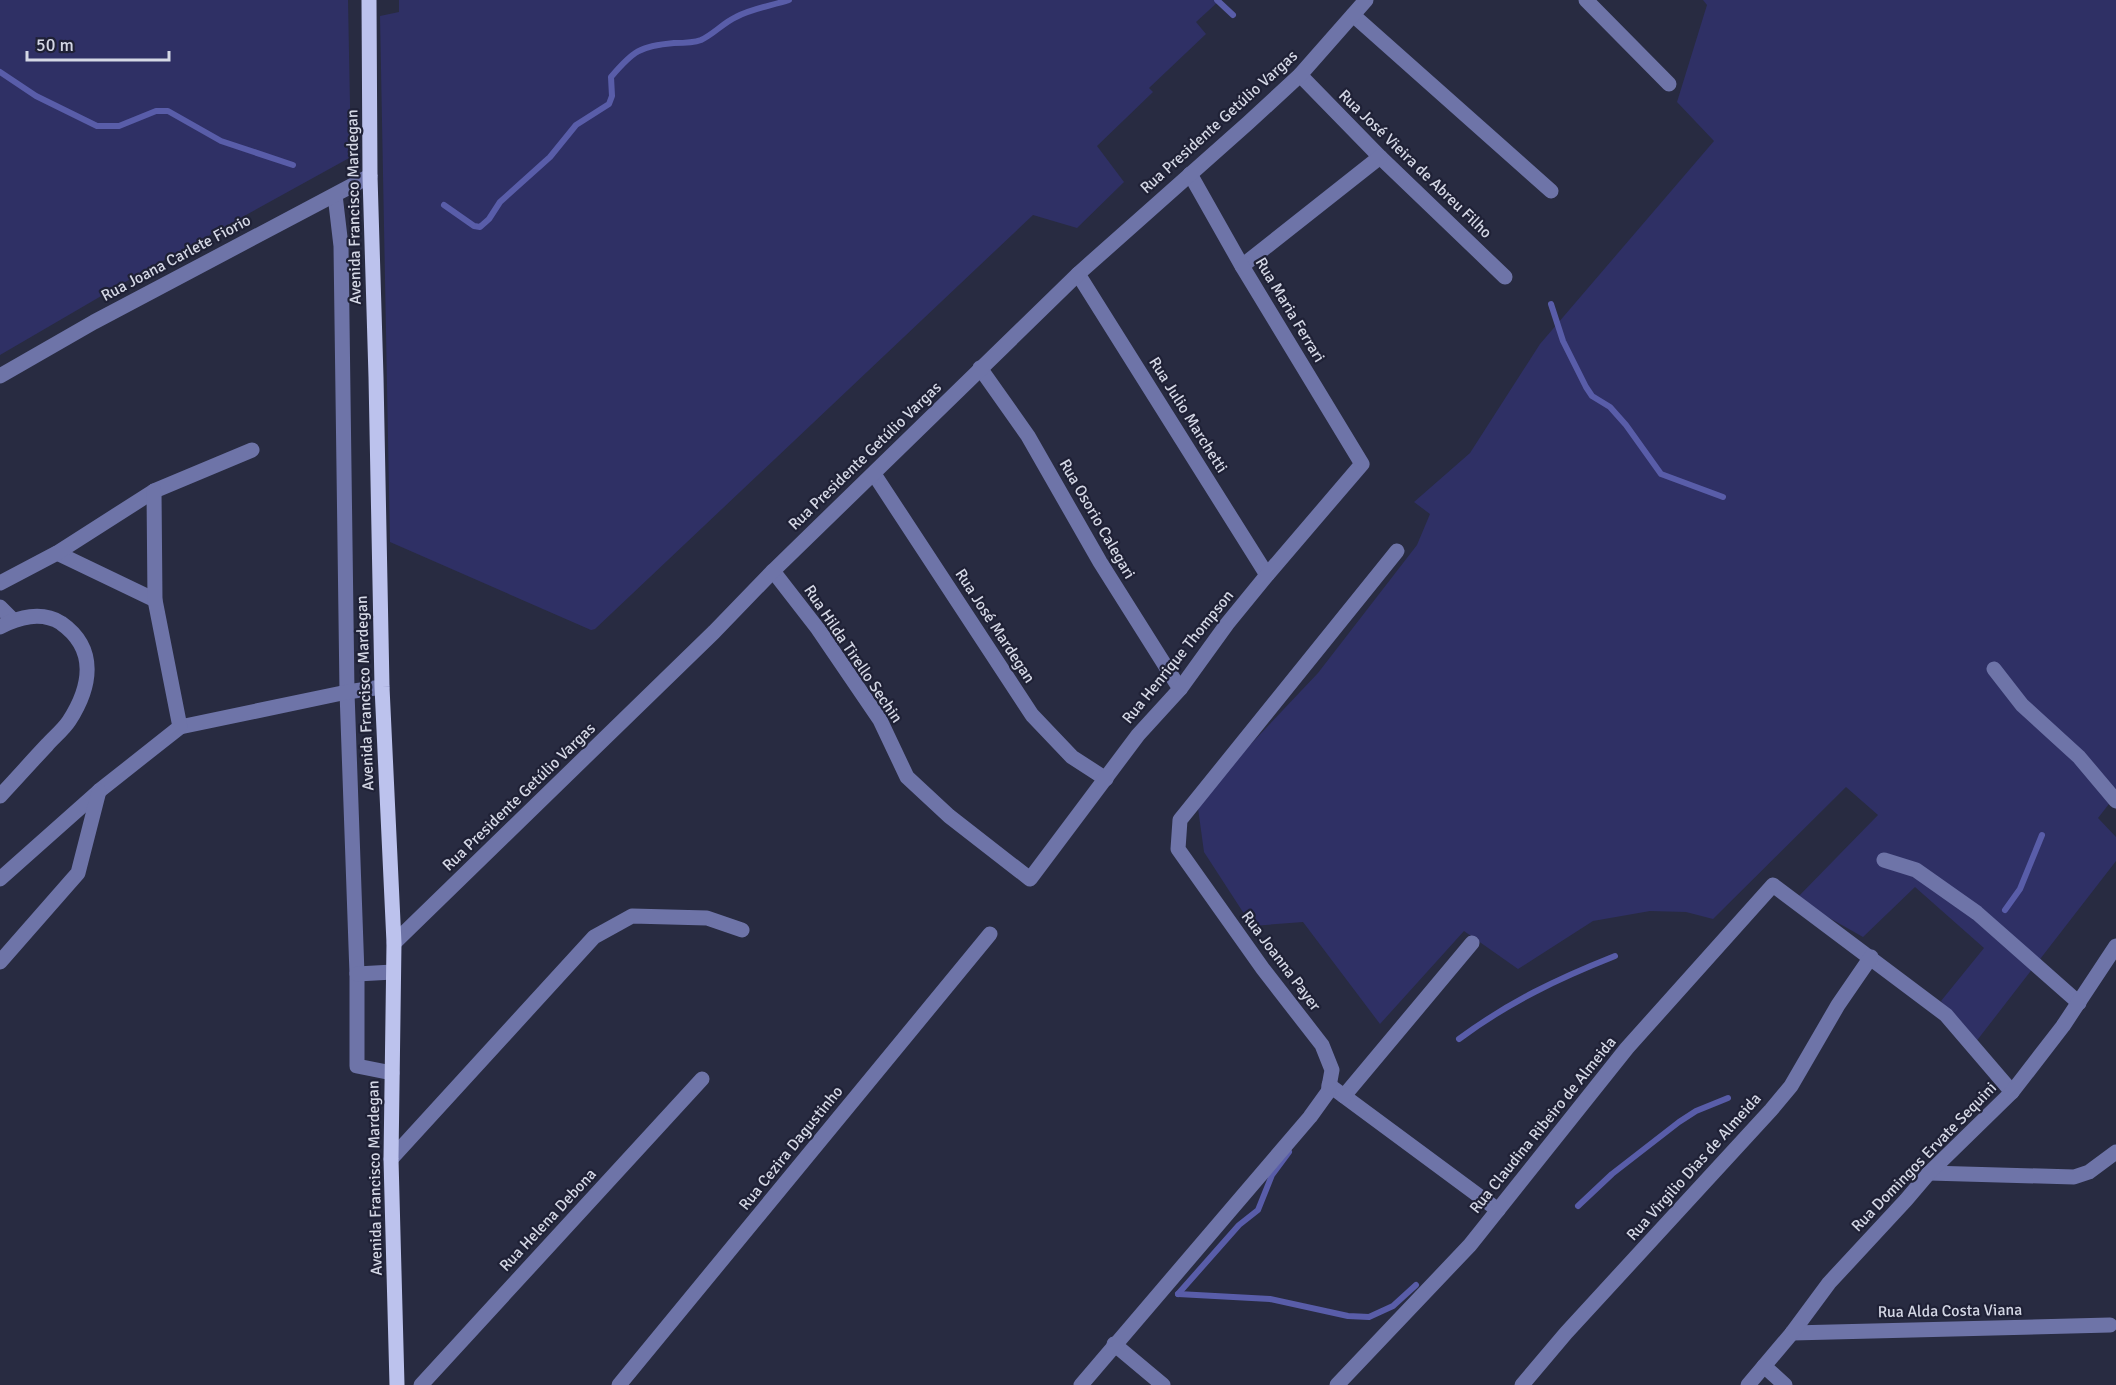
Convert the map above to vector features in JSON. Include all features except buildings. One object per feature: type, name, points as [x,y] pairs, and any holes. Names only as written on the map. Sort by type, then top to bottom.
[{"type":"main road","name":"Avenida Francisco Mardegan","points":[[369,0],[370,176],[382,687],[394,944],[392,1159],[397,1385]]},
{"type":"street","name":"Rua Presidente Getúlio Vargas","points":[[394,944],[1078,274],[1300,75],[1366,0]]},
{"type":"street","points":[[1586,0],[1669,84]]},
{"type":"street","points":[[1353,15],[1551,190]]},
{"type":"street","name":"Rua José Vieira de Abreu Filho","points":[[1300,75],[1380,157],[1505,277]]},
{"type":"street","points":[[1242,266],[1380,157]]},
{"type":"street","name":"Rua Maria Ferrari","points":[[1190,174],[1242,266],[1362,464]]},
{"type":"street","name":"Rua Joana Carlete Fiorio","points":[[0,376],[94,322],[370,176]]},
{"type":"street","points":[[334,195],[341,246],[347,692],[357,974],[357,1066],[392,1073]]},
{"type":"street","name":"Rua Julio Marchetti","points":[[1078,274],[1267,575]]},
{"type":"street","name":"Rua Osorio Calegari","points":[[980,368],[1028,436],[1100,562],[1180,689]]},
{"type":"street","points":[[0,583],[57,553],[154,491],[252,450]]},
{"type":"street","name":"Rua Henrique Thompson","points":[[1030,879],[1138,735],[1180,689],[1227,624],[1362,464]]},
{"type":"street","name":"Rua José Mardegan","points":[[874,474],[1032,715],[1072,757],[1106,779]]},
{"type":"street","points":[[154,491],[155,600],[180,727]]},
{"type":"street","name":"Rua Joanna Payer","points":[[1329,1085],[1332,1070],[1322,1045],[1263,969],[1178,849],[1180,820],[1397,551]]},
{"type":"street","points":[[57,553],[155,600]]},
{"type":"street","name":"Rua Hilda Tirello Sechin","points":[[773,571],[818,629],[880,720],[907,777],[949,816],[1030,879]]},
{"type":"street","points":[[0,607],[6,624],[36,615],[59,622],[77,637],[87,659],[87,682],[69,722],[0,796]]},
{"type":"street","points":[[1994,669],[2022,705],[2079,757],[2116,801]]},
{"type":"street","points":[[0,879],[99,791],[180,727],[347,692],[382,687]]},
{"type":"street","points":[[0,962],[78,873],[99,791]]},
{"type":"street","points":[[1884,860],[1916,870],[1977,913],[2079,1003]]},
{"type":"street","name":"Rua Claudina Ribeiro de Almeida","points":[[1337,1385],[1470,1245],[1628,1048],[1773,885],[1871,957]]},
{"type":"street","points":[[392,1159],[594,937],[632,916],[707,918],[742,930]]},
{"type":"street","name":"Rua Cezira Dagustinho","points":[[619,1385],[990,934]]},
{"type":"street","points":[[1344,1096],[1472,943]]},
{"type":"street","name":"Rua Domingos Ervate Sequini","points":[[1748,1385],[1792,1333],[1829,1283],[1929,1173],[2012,1092],[2079,1003],[2116,946]]},
{"type":"street","points":[[1871,957],[1946,1015],[2012,1092]]},
{"type":"street","name":"Rua Virgilio Dias de Almeida","points":[[1522,1385],[1566,1333],[1772,1110],[1791,1086],[1838,1005],[1871,957]]},
{"type":"street","points":[[357,974],[393,972]]},
{"type":"street","name":"Rua Helena Debona","points":[[421,1385],[702,1079]]},
{"type":"street","points":[[1081,1385],[1310,1117],[1328,1092],[1329,1085],[1498,1210]]},
{"type":"street","points":[[1929,1173],[2074,1177],[2090,1172],[2116,1152]]},
{"type":"street","name":"Rua Alda Costa Viana","points":[[1792,1333],[2110,1324]]},
{"type":"street","points":[[1114,1344],[1163,1385]]},
{"type":"street","points":[[1764,1366],[1785,1385]]},
{"type":"shaded area","points":[[0,0],[348,0],[351,157],[139,274],[0,355]]},
{"type":"shaded area","points":[[399,0],[1220,0],[1196,22],[1206,34],[1149,88],[1153,92],[1097,146],[1124,182],[1077,228],[1033,215],[595,629],[591,630],[390,542],[380,16],[399,12]]},
{"type":"shaded area","points":[[1703,0],[2116,0],[2116,795],[2098,818],[2116,837],[2116,861],[1975,1043],[1941,1001],[1984,948],[1915,887],[1863,937],[1796,899],[1878,815],[1846,787],[1713,919],[1686,912],[1650,911],[1593,921],[1518,969],[1464,931],[1380,1024],[1303,922],[1252,926],[1204,852],[1197,801],[1318,673],[1417,545],[1430,514],[1414,502],[1470,453],[1540,344],[1714,141],[1677,102],[1707,5]]},
{"type":"waterway","points":[[444,205],[474,226],[480,227],[489,219],[500,202],[550,157],[576,125],[609,104],[612,96],[611,77],[625,61],[638,51],[653,46],[701,40],[731,19],[755,9],[789,0]]},
{"type":"waterway","points":[[1217,0],[1233,15]]},
{"type":"waterway","points":[[0,72],[36,96],[97,126],[119,126],[156,111],[168,111],[221,141],[293,165]]},
{"type":"waterway","points":[[1551,304],[1563,341],[1586,387],[1592,396],[1610,407],[1626,425],[1661,474],[1723,497]]},
{"type":"waterway","points":[[2005,910],[2020,889],[2042,835]]},
{"type":"waterway","points":[[1459,1039],[1534,992],[1615,956]]},
{"type":"waterway","points":[[1578,1206],[1612,1174],[1679,1122],[1696,1111],[1728,1098]]},
{"type":"waterway","points":[[1178,1294],[1239,1225],[1258,1210],[1272,1175],[1289,1152]]},
{"type":"waterway","points":[[1178,1294],[1270,1299],[1348,1316],[1369,1317],[1393,1306],[1416,1285]]}]
